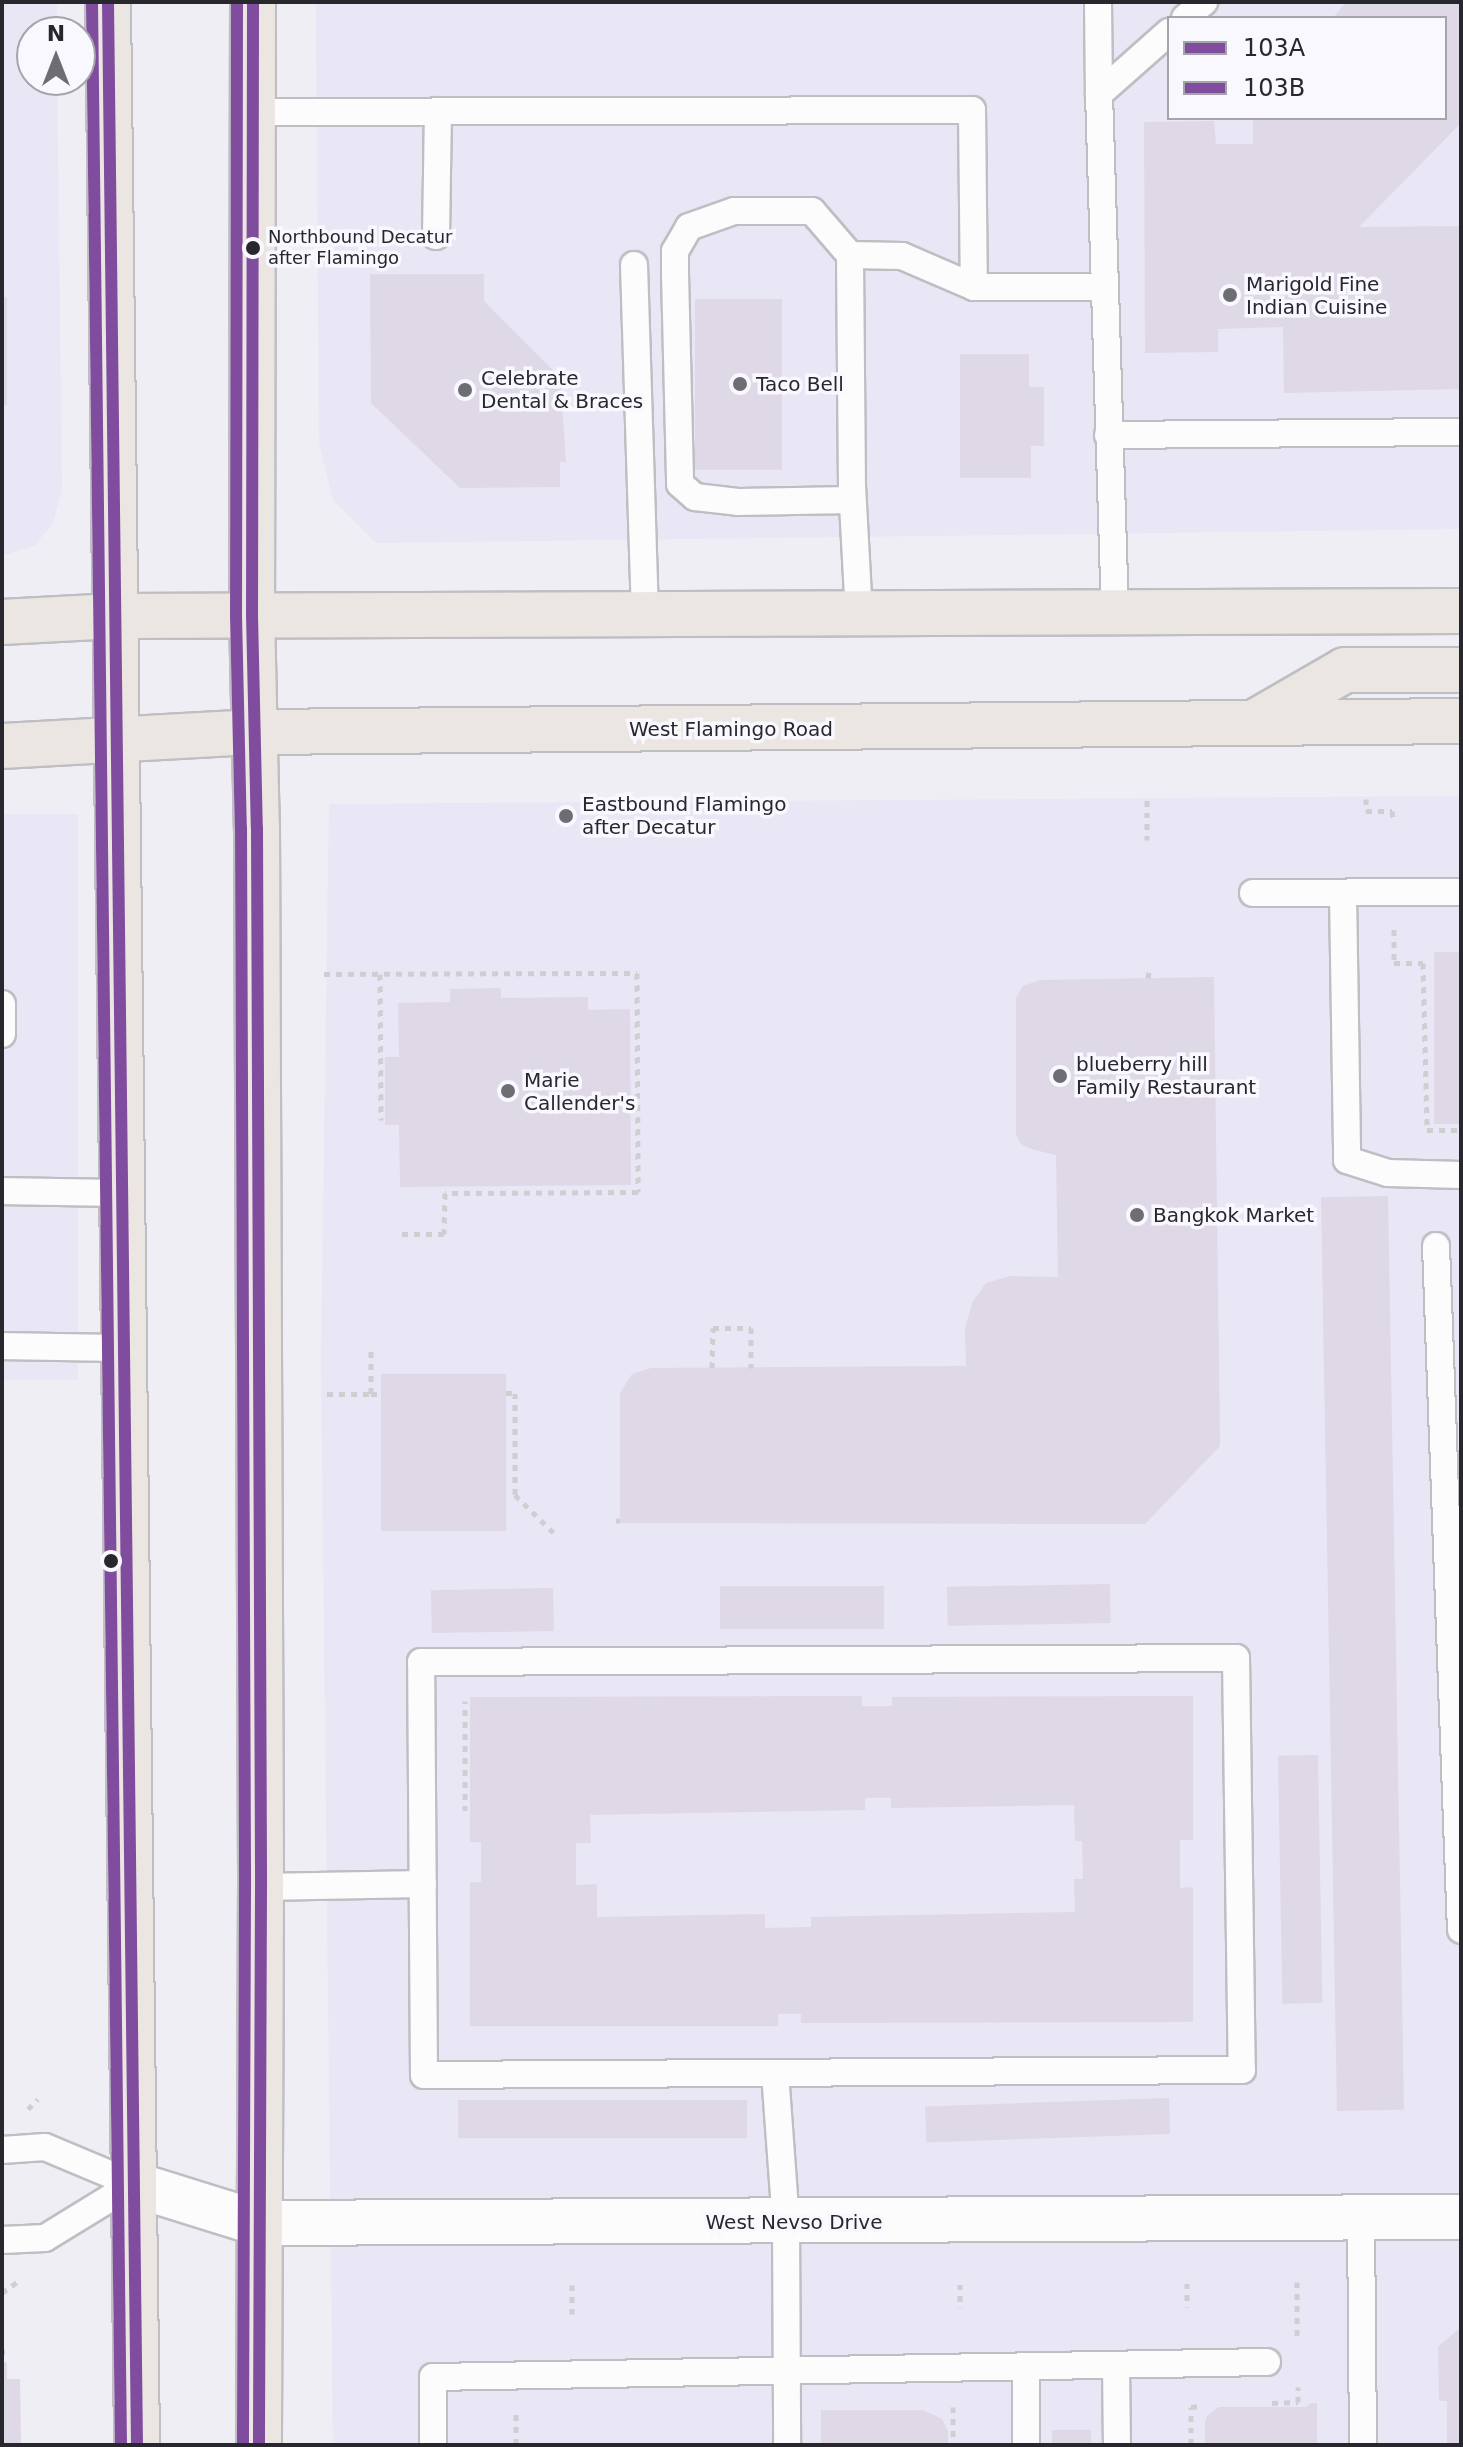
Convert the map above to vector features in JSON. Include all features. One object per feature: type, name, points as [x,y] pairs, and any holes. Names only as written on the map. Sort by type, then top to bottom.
[{"type":"main road","points":[[108,2],[119,1193],[137,2445]]},
{"type":"main road","points":[[253,2],[252,615],[256,732],[261,1887],[259,2445]]},
{"type":"main road","points":[[2,622],[115,616],[1461,611]]},
{"type":"main road","points":[[1253,723],[1345,670],[1461,670]]},
{"type":"main road","name":"West Flamingo Road","points":[[2,746],[256,732],[1461,721]]},
{"type":"street","name":"West Nevso Drive","points":[[133,2184],[258,2223],[1461,2217]]},
{"type":"lane","points":[[1098,2],[1115,614]]},
{"type":"lane","points":[[1187,16],[1204,2]]},
{"type":"lane","points":[[1099,94],[1167,34]]},
{"type":"lane","points":[[254,112],[972,110],[974,287]]},
{"type":"lane","points":[[436,236],[438,111]]},
{"type":"lane","points":[[852,500],[738,502],[695,497],[680,484],[675,251],[689,227],[734,211],[812,211],[850,255],[852,500],[859,615]]},
{"type":"lane","points":[[850,255],[902,256],[974,287],[1104,287]]},
{"type":"lane","points":[[634,265],[645,615]]},
{"type":"lane","points":[[1108,435],[1461,432]]},
{"type":"lane","points":[[1253,893],[1461,892]]},
{"type":"lane","points":[[1343,893],[1347,1160],[1388,1173],[1461,1175]]},
{"type":"lane","points":[[2,1004],[2,1034]]},
{"type":"lane","points":[[2,1191],[119,1193]]},
{"type":"lane","points":[[1436,1246],[1453,1521],[1461,1930]]},
{"type":"lane","points":[[2,1346],[121,1348]]},
{"type":"lane","points":[[1236,1658],[1242,2070],[775,2073],[424,2075],[421,1662],[1236,1658]]},
{"type":"lane","points":[[261,1887],[423,1884]]},
{"type":"lane","points":[[775,2073],[786,2222],[787,2445]]},
{"type":"lane","points":[[2,2150],[45,2147],[133,2184]]},
{"type":"lane","points":[[2,2240],[45,2238],[133,2184]]},
{"type":"lane","points":[[1361,2218],[1363,2445]]},
{"type":"lane","points":[[433,2445],[433,2377],[786,2368],[1267,2362]]},
{"type":"lane","points":[[1116,2365],[1117,2445]]},
{"type":"lane","points":[[1026,2366],[1026,2445]]},
{"type":"path","points":[[1366,799],[1366,811],[1392,811],[1393,818]]},
{"type":"path","points":[[1147,800],[1147,840]]},
{"type":"path","points":[[1394,924],[1394,963],[1423,963],[1427,1130],[1461,1130]]},
{"type":"path","points":[[324,974],[637,973],[638,1192],[445,1193],[444,1234],[401,1234]]},
{"type":"path","points":[[380,974],[381,1120]]},
{"type":"path","points":[[712,1368],[713,1328],[751,1328],[751,1368]]},
{"type":"path","points":[[371,1346],[371,1394]]},
{"type":"path","points":[[506,1393],[515,1393],[515,1495],[557,1536]]},
{"type":"path","points":[[327,1394],[381,1394]]},
{"type":"path","points":[[1187,2283],[1187,2307]]},
{"type":"path","points":[[960,2284],[960,2308]]},
{"type":"path","points":[[572,2285],[572,2314]]},
{"type":"path","points":[[516,2407],[516,2445]]},
{"type":"shaded area","points":[[2,2],[57,2],[57,16],[16,16],[16,96],[57,96],[62,489],[53,523],[35,545],[2,556]]},
{"type":"shaded area","points":[[316,2],[1461,2],[1461,529],[376,543],[333,500],[319,442]]},
{"type":"shaded area","points":[[1461,796],[1461,2445],[333,2445],[321,1360],[329,804]]},
{"type":"shaded area","points":[[2,814],[78,814],[78,1380],[2,1380]]},
{"type":"building","points":[[1346,2],[1461,2],[1461,123],[1359,227],[1461,226],[1461,389],[1284,393],[1283,327],[1218,329],[1218,352],[1145,353],[1144,122],[1214,121],[1216,144],[1253,144],[1253,120],[1447,120],[1447,16],[1335,16]]},
{"type":"building","name":"Celebrate Dental & Braces","points":[[370,274],[484,274],[484,301],[560,377],[566,462],[560,462],[560,487],[460,488],[371,403]]},
{"type":"building","points":[[2,297],[7,297],[7,405],[2,405]]},
{"type":"building","name":"Taco Bell","points":[[695,299],[782,299],[782,470],[695,470]]},
{"type":"building","points":[[960,354],[1029,354],[1029,387],[1044,387],[1044,446],[1031,446],[1031,478],[960,478]]},
{"type":"building","points":[[1434,952],[1461,952],[1461,1124],[1434,1124]]},
{"type":"building","name":"Bangkok Market","points":[[1214,977],[1220,1446],[1145,1524],[620,1523],[620,1393],[632,1374],[651,1368],[966,1366],[965,1329],[972,1303],[986,1283],[1010,1276],[1058,1277],[1056,1155],[1021,1144],[1016,1135],[1016,998],[1023,986],[1040,980]]},
{"type":"building","name":"Marie Callender's","points":[[501,988],[501,998],[588,997],[588,1010],[630,1009],[631,1185],[400,1187],[399,1125],[385,1125],[385,1057],[399,1057],[398,1003],[450,1002],[450,989]]},
{"type":"building","points":[[1388,1196],[1404,2110],[1337,2111],[1321,1197]]},
{"type":"building","points":[[381,1374],[506,1374],[506,1531],[381,1531]]},
{"type":"building","points":[[1110,1584],[1111,1623],[948,1626],[947,1587]]},
{"type":"building","points":[[720,1586],[884,1586],[884,1629],[720,1629]]},
{"type":"building","points":[[553,1588],[554,1631],[432,1633],[431,1590]]},
{"type":"building","points":[[862,1696],[862,1706],[892,1706],[892,1697],[1193,1696],[1193,1840],[1180,1840],[1180,1888],[1193,1887],[1193,2022],[801,2023],[801,2014],[778,2014],[778,2026],[470,2026],[470,1882],[481,1882],[481,1842],[470,1842],[470,1697]],"holes":[[[865,1798],[891,1798],[891,1808],[1074,1805],[1075,1841],[1082,1841],[1083,1879],[1074,1879],[1075,1912],[811,1917],[811,1927],[765,1928],[765,1914],[597,1917],[597,1884],[576,1885],[576,1843],[591,1843],[590,1815],[865,1810]]]},
{"type":"building","points":[[1318,1755],[1322,2003],[1282,2004],[1278,1756]]},
{"type":"building","points":[[1169,2098],[1170,2134],[926,2142],[925,2107]]},
{"type":"building","points":[[458,2100],[747,2100],[747,2138],[458,2138]]},
{"type":"building","points":[[1461,2327],[1461,2445],[1447,2445],[1447,2401],[1439,2401],[1438,2347]]},
{"type":"building","points":[[7,2362],[7,2379],[20,2379],[21,2445],[2,2445],[2,2363]]},
{"type":"building","points":[[1317,2403],[1317,2445],[1205,2445],[1207,2416],[1219,2407],[1306,2407]]},
{"type":"building","points":[[821,2410],[923,2410],[942,2419],[948,2431],[948,2445],[821,2445]]},
{"type":"building","points":[[1052,2430],[1091,2430],[1091,2445],[1052,2445]]},
{"type":"transit line","name":"103B","points":[[92,2],[121,2445]]},
{"type":"transit line","name":"103A","points":[[108,2],[137,2445]]},
{"type":"transit line","name":"103B","points":[[237,2],[236,615],[241,828],[245,1887],[243,2445]]},
{"type":"transit line","name":"103A","points":[[253,2],[252,615],[257,828],[261,1887],[259,2445]]},
{"type":"place","name":"Northbound Decatur after Flamingo","points":[[253,248]]},
{"type":"place","name":"Marigold Fine Indian Cuisine","points":[[1230,295]]},
{"type":"place","name":"Taco Bell","points":[[740,384]]},
{"type":"place","name":"Celebrate Dental & Braces","points":[[465,390]]},
{"type":"place","name":"Eastbound Flamingo after Decatur","points":[[566,816]]},
{"type":"place","name":"blueberry hill Family Restaurant","points":[[1060,1076]]},
{"type":"place","name":"Marie Callender's","points":[[508,1091]]},
{"type":"place","name":"Bangkok Market","points":[[1137,1215]]}]
